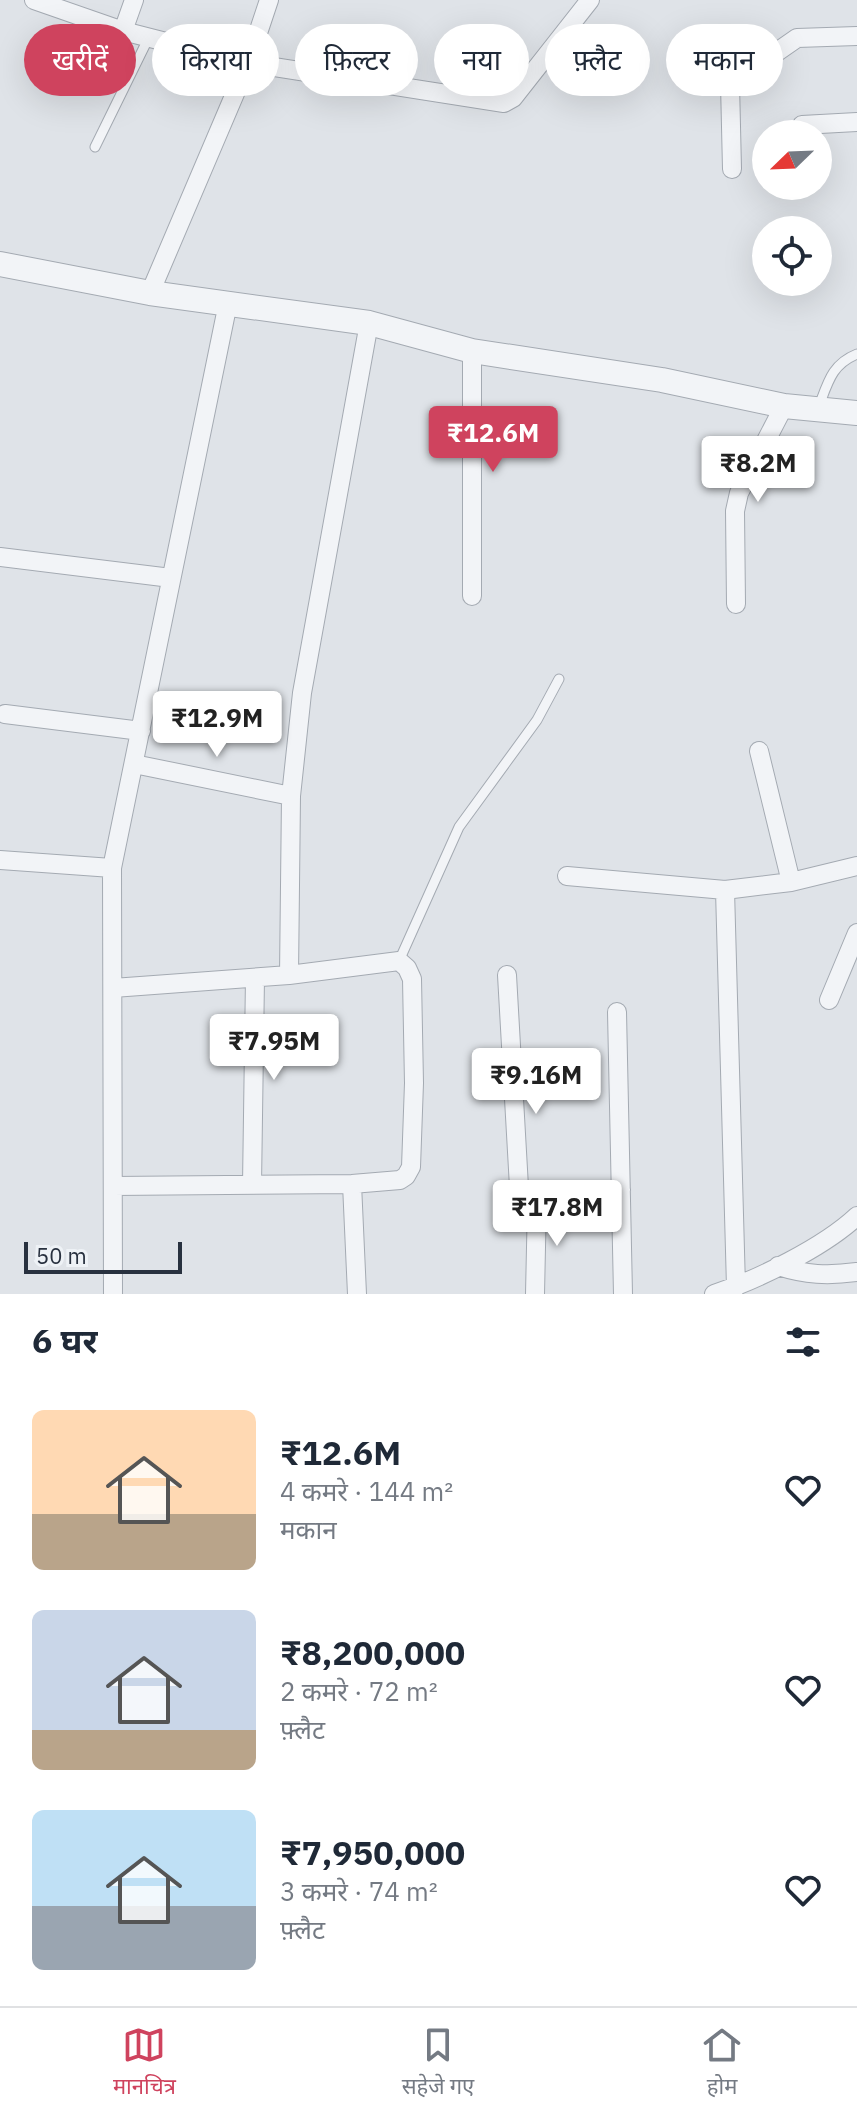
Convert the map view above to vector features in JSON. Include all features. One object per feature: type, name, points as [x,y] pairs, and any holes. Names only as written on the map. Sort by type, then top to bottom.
[{"type":"street","points":[[34,0],[103,24]]},
{"type":"street","points":[[125,24],[134,0]]},
{"type":"street","points":[[261,24],[269,0]]},
{"type":"street","points":[[279,68],[504,103],[513,98],[590,0]]},
{"type":"street","points":[[136,34],[152,38]]},
{"type":"street","points":[[732,169],[730,84],[736,71],[774,54],[797,38],[857,36]]},
{"type":"street","points":[[150,293],[234,96]]},
{"type":"street","points":[[832,123],[857,122]]},
{"type":"street","points":[[0,264],[150,293],[369,323],[472,351],[662,380],[784,406],[857,413]]},
{"type":"street","points":[[113,1294],[112,868],[228,303]]},
{"type":"street","points":[[289,975],[291,796],[302,693],[369,323]]},
{"type":"street","points":[[472,351],[472,596]]},
{"type":"street","points":[[736,604],[733,531],[739,493],[784,406]]},
{"type":"street","points":[[0,557],[171,578]]},
{"type":"street","points":[[5,714],[141,731]]},
{"type":"street","points":[[759,751],[791,882]]},
{"type":"street","points":[[134,764],[291,796]]},
{"type":"street","points":[[0,860],[112,868]]},
{"type":"street","points":[[567,876],[725,890],[791,882],[857,866]]},
{"type":"street","points":[[725,890],[736,1287]]},
{"type":"street","points":[[829,1000],[857,933]]},
{"type":"street","points":[[113,988],[289,975],[399,961],[412,979],[414,1083],[411,1167],[400,1180],[352,1184],[113,1186]]},
{"type":"street","points":[[507,975],[519,1187],[528,1199],[537,1201],[621,1190]]},
{"type":"street","points":[[252,1185],[255,978]]},
{"type":"street","points":[[617,1012],[623,1294]]},
{"type":"street","points":[[352,1184],[357,1294]]},
{"type":"street","points":[[535,1294],[537,1201]]},
{"type":"street","points":[[714,1294],[736,1287],[778,1266],[857,1216]]},
{"type":"street","points":[[778,1266],[821,1276],[857,1272]]},
{"type":"lane","points":[[95,147],[149,37]]},
{"type":"lane","points":[[818,409],[831,373],[842,360],[857,354]]},
{"type":"lane","points":[[399,961],[459,827],[537,720],[559,679]]}]
